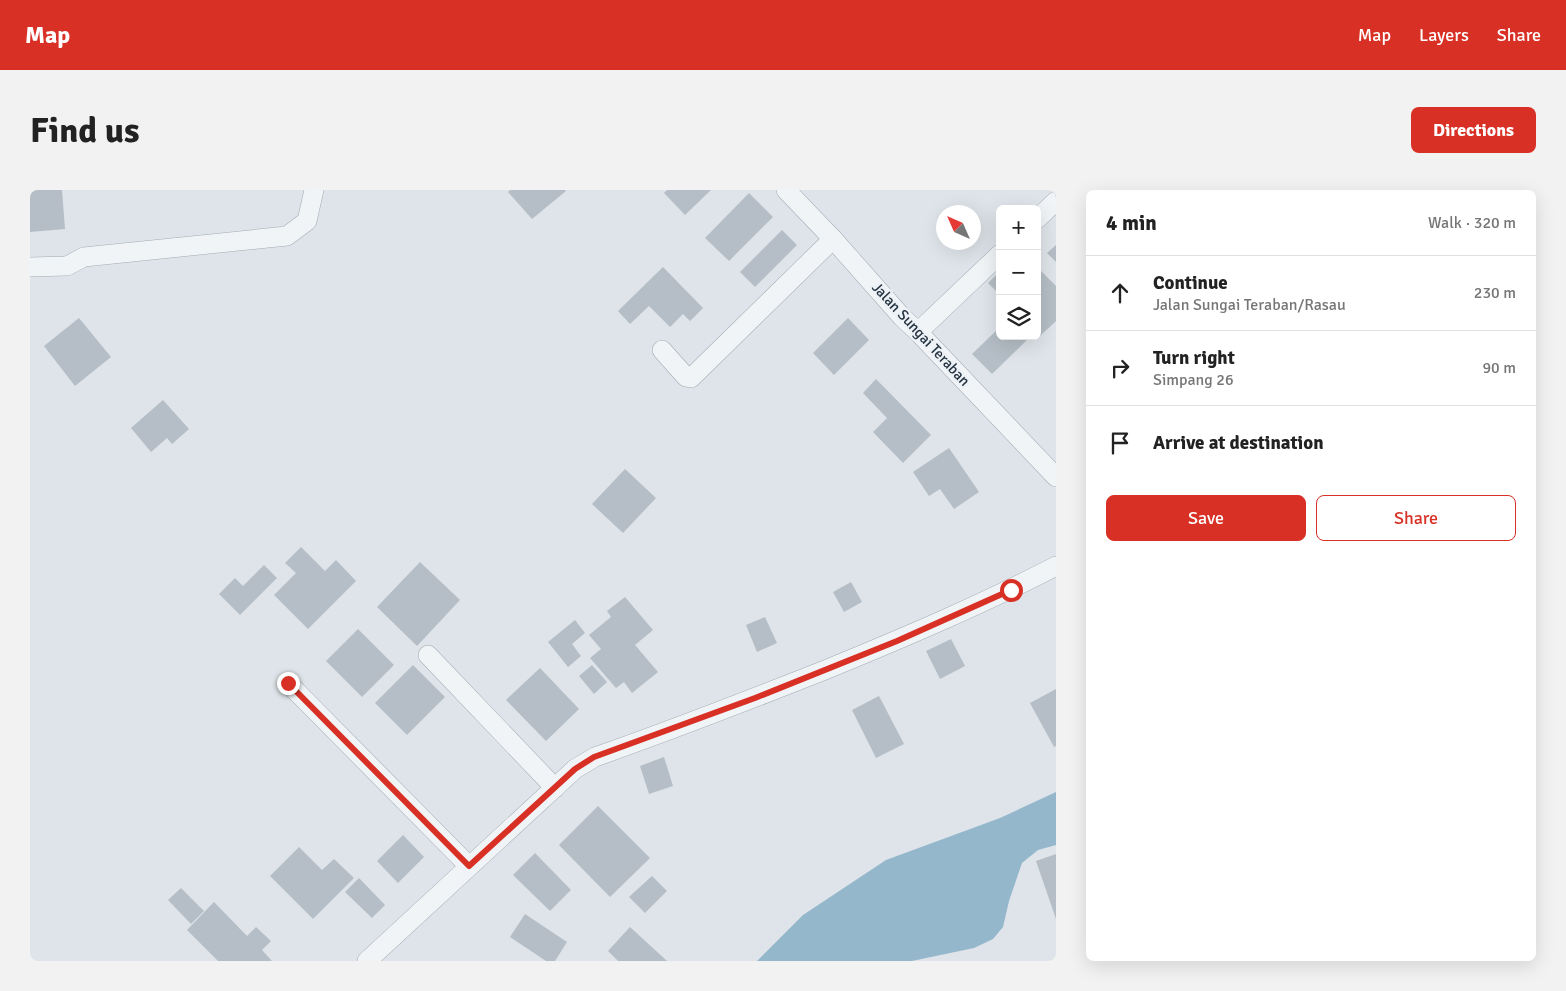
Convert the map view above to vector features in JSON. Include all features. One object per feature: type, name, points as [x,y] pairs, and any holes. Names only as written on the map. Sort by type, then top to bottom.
[{"type":"street","points":[[30,266],[67,266],[84,256],[287,236],[308,221],[314,190]]},
{"type":"street","name":"Jalan Sungai Teraban","points":[[786,190],[833,239],[902,317],[1056,477]]},
{"type":"street","points":[[1041,215],[1056,201]]},
{"type":"street","points":[[662,350],[686,376],[691,378],[833,239]]},
{"type":"street","points":[[918,332],[996,258]]},
{"type":"street","points":[[367,961],[575,769],[594,757],[755,698],[897,641],[1011,590],[1056,566]]},
{"type":"street","points":[[428,655],[555,788]]},
{"type":"street","points":[[288,683],[469,866]]},
{"type":"water","points":[[1056,792],[1056,845],[1038,850],[1022,863],[1009,901],[1003,927],[993,939],[974,948],[912,961],[757,961],[803,915],[886,860],[1000,818]]},
{"type":"building","points":[[30,190],[62,190],[65,229],[30,232]]},
{"type":"building","points":[[510,190],[566,191],[532,219],[508,192]]},
{"type":"building","points":[[667,190],[711,190],[685,215],[664,193]]},
{"type":"building","points":[[749,193],[773,217],[729,261],[705,238]]},
{"type":"building","points":[[782,230],[797,245],[755,287],[740,272]]},
{"type":"building","points":[[1056,245],[1056,262],[1047,253]]},
{"type":"building","points":[[663,267],[703,308],[690,321],[683,314],[670,327],[649,306],[630,324],[618,311]]},
{"type":"building","points":[[1041,271],[1056,286],[1056,321],[1041,335]]},
{"type":"building","points":[[996,275],[996,291],[988,283]]},
{"type":"building","points":[[79,318],[111,357],[75,386],[44,346]]},
{"type":"building","points":[[848,318],[869,340],[834,375],[813,353]]},
{"type":"building","points":[[996,331],[996,340],[1027,340],[992,374],[972,354]]},
{"type":"building","points":[[876,379],[931,435],[903,463],[873,432],[887,418],[863,393]]},
{"type":"building","points":[[163,400],[189,429],[172,444],[167,438],[151,452],[131,428]]},
{"type":"building","points":[[949,448],[979,492],[954,509],[940,489],[929,496],[913,472]]},
{"type":"building","points":[[625,469],[656,498],[623,533],[592,504]]},
{"type":"building","points":[[301,547],[325,571],[336,560],[356,581],[308,629],[274,595],[296,573],[285,563]]},
{"type":"building","points":[[420,562],[460,600],[417,646],[377,607]]},
{"type":"building","points":[[264,565],[277,578],[240,615],[219,594],[235,578],[243,586]]},
{"type":"building","points":[[851,582],[862,602],[844,612],[833,592]]},
{"type":"building","points":[[625,597],[653,630],[635,645],[658,672],[632,693],[624,682],[616,688],[590,658],[601,649],[589,635],[611,617],[607,611]]},
{"type":"building","points":[[765,617],[777,643],[757,652],[746,625]]},
{"type":"building","points":[[575,620],[585,633],[572,644],[581,656],[568,667],[548,642]]},
{"type":"building","points":[[358,629],[394,665],[362,697],[326,661]]},
{"type":"building","points":[[951,639],[965,666],[940,679],[926,651]]},
{"type":"building","points":[[413,665],[445,697],[407,735],[375,703]]},
{"type":"building","points":[[592,665],[607,682],[594,694],[579,676]]},
{"type":"building","points":[[540,668],[579,709],[546,741],[506,700]]},
{"type":"building","points":[[1056,689],[1056,746],[1054,747],[1030,703]]},
{"type":"building","points":[[879,696],[904,744],[876,758],[852,710]]},
{"type":"building","points":[[664,757],[673,786],[649,794],[640,766]]},
{"type":"building","points":[[598,806],[650,858],[610,897],[559,845]]},
{"type":"building","points":[[403,835],[424,857],[398,883],[377,861]]},
{"type":"building","points":[[299,847],[322,870],[334,859],[354,878],[313,919],[270,876]]},
{"type":"building","points":[[535,853],[571,890],[550,911],[513,875]]},
{"type":"building","points":[[1056,854],[1056,919],[1036,861]]},
{"type":"building","points":[[652,876],[667,891],[645,913],[629,897]]},
{"type":"building","points":[[359,878],[385,905],[372,918],[345,892]]},
{"type":"building","points":[[181,888],[204,911],[191,924],[168,900]]},
{"type":"building","points":[[214,902],[247,936],[256,927],[271,941],[262,950],[272,961],[218,961],[187,930]]},
{"type":"building","points":[[525,914],[567,942],[555,961],[546,961],[510,937]]},
{"type":"building","points":[[630,927],[667,961],[618,961],[608,951]]},
{"type":"route","points":[[288,683],[469,866],[575,769],[594,757],[755,698],[897,641],[1011,590]]}]
